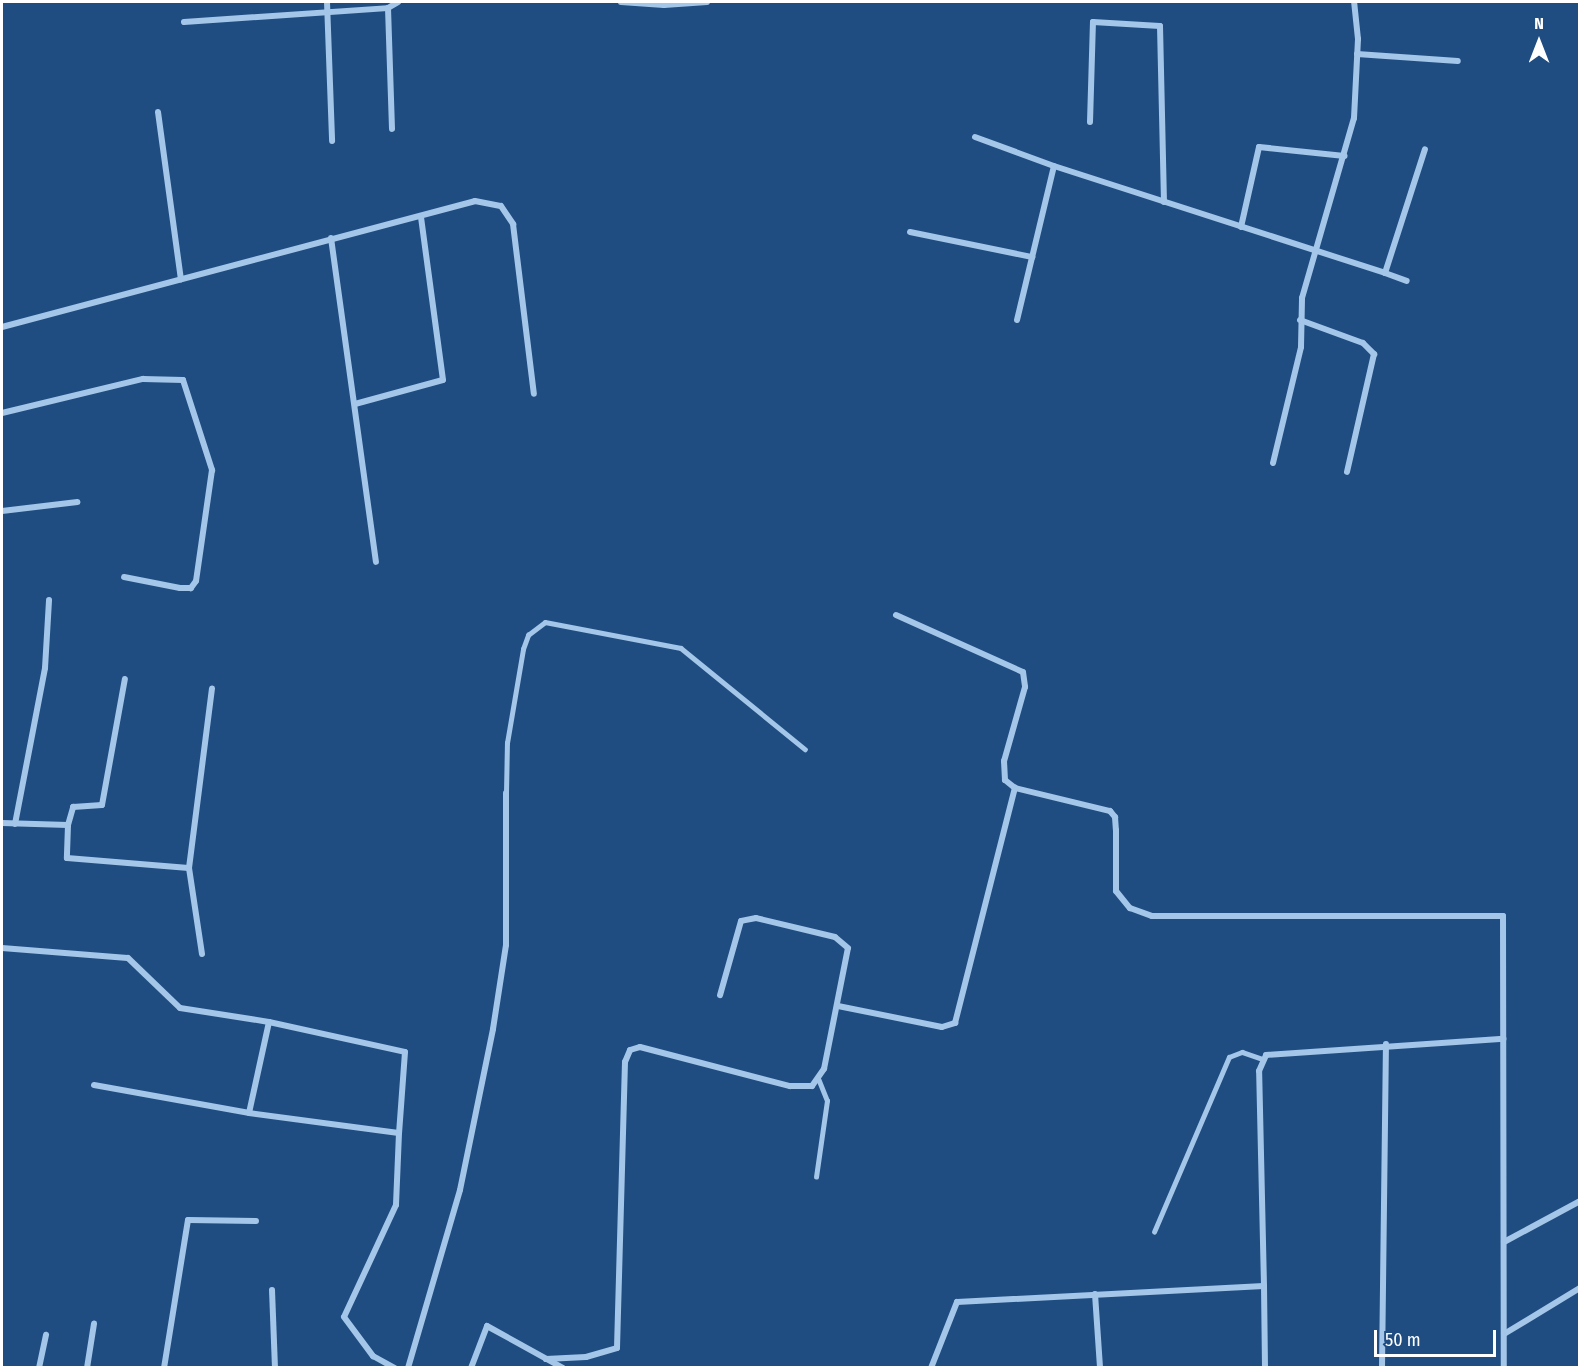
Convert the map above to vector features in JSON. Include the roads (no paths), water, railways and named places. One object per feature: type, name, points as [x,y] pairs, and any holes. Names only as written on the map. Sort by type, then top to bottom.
[{"type":"street","points":[[327,2],[332,141]]},
{"type":"street","points":[[184,22],[388,8],[398,2]]},
{"type":"street","points":[[621,2],[664,5],[707,2]]},
{"type":"street","points":[[1273,463],[1301,347],[1300,320],[1313,250],[1345,156],[1354,118],[1357,54],[1354,2]]},
{"type":"street","points":[[388,8],[392,129]]},
{"type":"street","points":[[1090,122],[1093,22],[1160,26],[1164,202]]},
{"type":"street","points":[[1357,54],[1458,61]]},
{"type":"street","points":[[158,112],[181,279]]},
{"type":"street","points":[[975,137],[1054,166],[1407,281]]},
{"type":"street","points":[[1241,227],[1259,147],[1345,156]]},
{"type":"street","points":[[1384,273],[1425,149]]},
{"type":"street","points":[[1017,320],[1054,166]]},
{"type":"street","points":[[2,327],[331,238],[421,218],[475,201],[501,207],[513,224],[534,394]]},
{"type":"street","points":[[355,404],[443,380],[421,218]]},
{"type":"street","points":[[910,232],[1032,257]]},
{"type":"street","points":[[331,238],[376,562]]},
{"type":"street","points":[[1300,320],[1364,343],[1374,354],[1347,472]]},
{"type":"street","points":[[2,413],[143,379],[183,380],[212,470],[196,581],[190,588],[180,588],[124,577]]},
{"type":"street","points":[[2,511],[77,502]]},
{"type":"street","points":[[15,824],[45,668],[49,600]]},
{"type":"street","points":[[896,615],[1023,672],[1025,687],[1003,773],[1015,788],[1110,811],[1115,817],[1116,891],[1121,902],[1152,916],[1503,916],[1504,1368]]},
{"type":"street","points":[[124,679],[102,805],[72,808],[68,825],[67,858],[189,868]]},
{"type":"street","points":[[202,954],[189,868],[212,688]]},
{"type":"street","points":[[838,1006],[942,1028],[955,1023],[1015,788]]},
{"type":"street","points":[[408,1368],[460,1190],[494,1029],[506,945],[506,793]]},
{"type":"street","points":[[2,823],[68,825]]},
{"type":"street","points":[[546,1359],[605,1354],[616,1348],[618,1342],[625,1062],[630,1050],[640,1047],[790,1086],[812,1086],[819,1081],[838,1006],[849,958],[846,943],[756,918],[741,921],[720,995]]},
{"type":"street","points":[[2,948],[128,958],[180,1008],[269,1022],[405,1052],[396,1205],[344,1317],[373,1356],[387,1366],[395,1368]]},
{"type":"street","points":[[249,1113],[269,1022]]},
{"type":"street","points":[[1265,1368],[1262,1059],[1272,1053],[1386,1044],[1503,1039]]},
{"type":"street","points":[[1382,1368],[1386,1044]]},
{"type":"street","points":[[94,1085],[249,1113],[399,1133]]},
{"type":"street","points":[[1504,1242],[1580,1201]]},
{"type":"street","points":[[165,1368],[188,1220],[256,1221]]},
{"type":"street","points":[[931,1368],[957,1302],[1264,1286]]},
{"type":"street","points":[[1504,1334],[1580,1288]]},
{"type":"street","points":[[272,1290],[275,1368]]},
{"type":"street","points":[[1095,1294],[1101,1368]]},
{"type":"street","points":[[87,1368],[94,1324]]},
{"type":"street","points":[[471,1368],[487,1326],[563,1368]]},
{"type":"street","points":[[39,1368],[46,1335]]},
{"type":"lane","points":[[506,793],[507,743],[523,649],[528,635],[545,622],[681,648],[806,749]]},
{"type":"lane","points":[[1154,1232],[1229,1057],[1242,1052],[1262,1059]]},
{"type":"lane","points":[[816,1177],[827,1101],[819,1081]]}]
